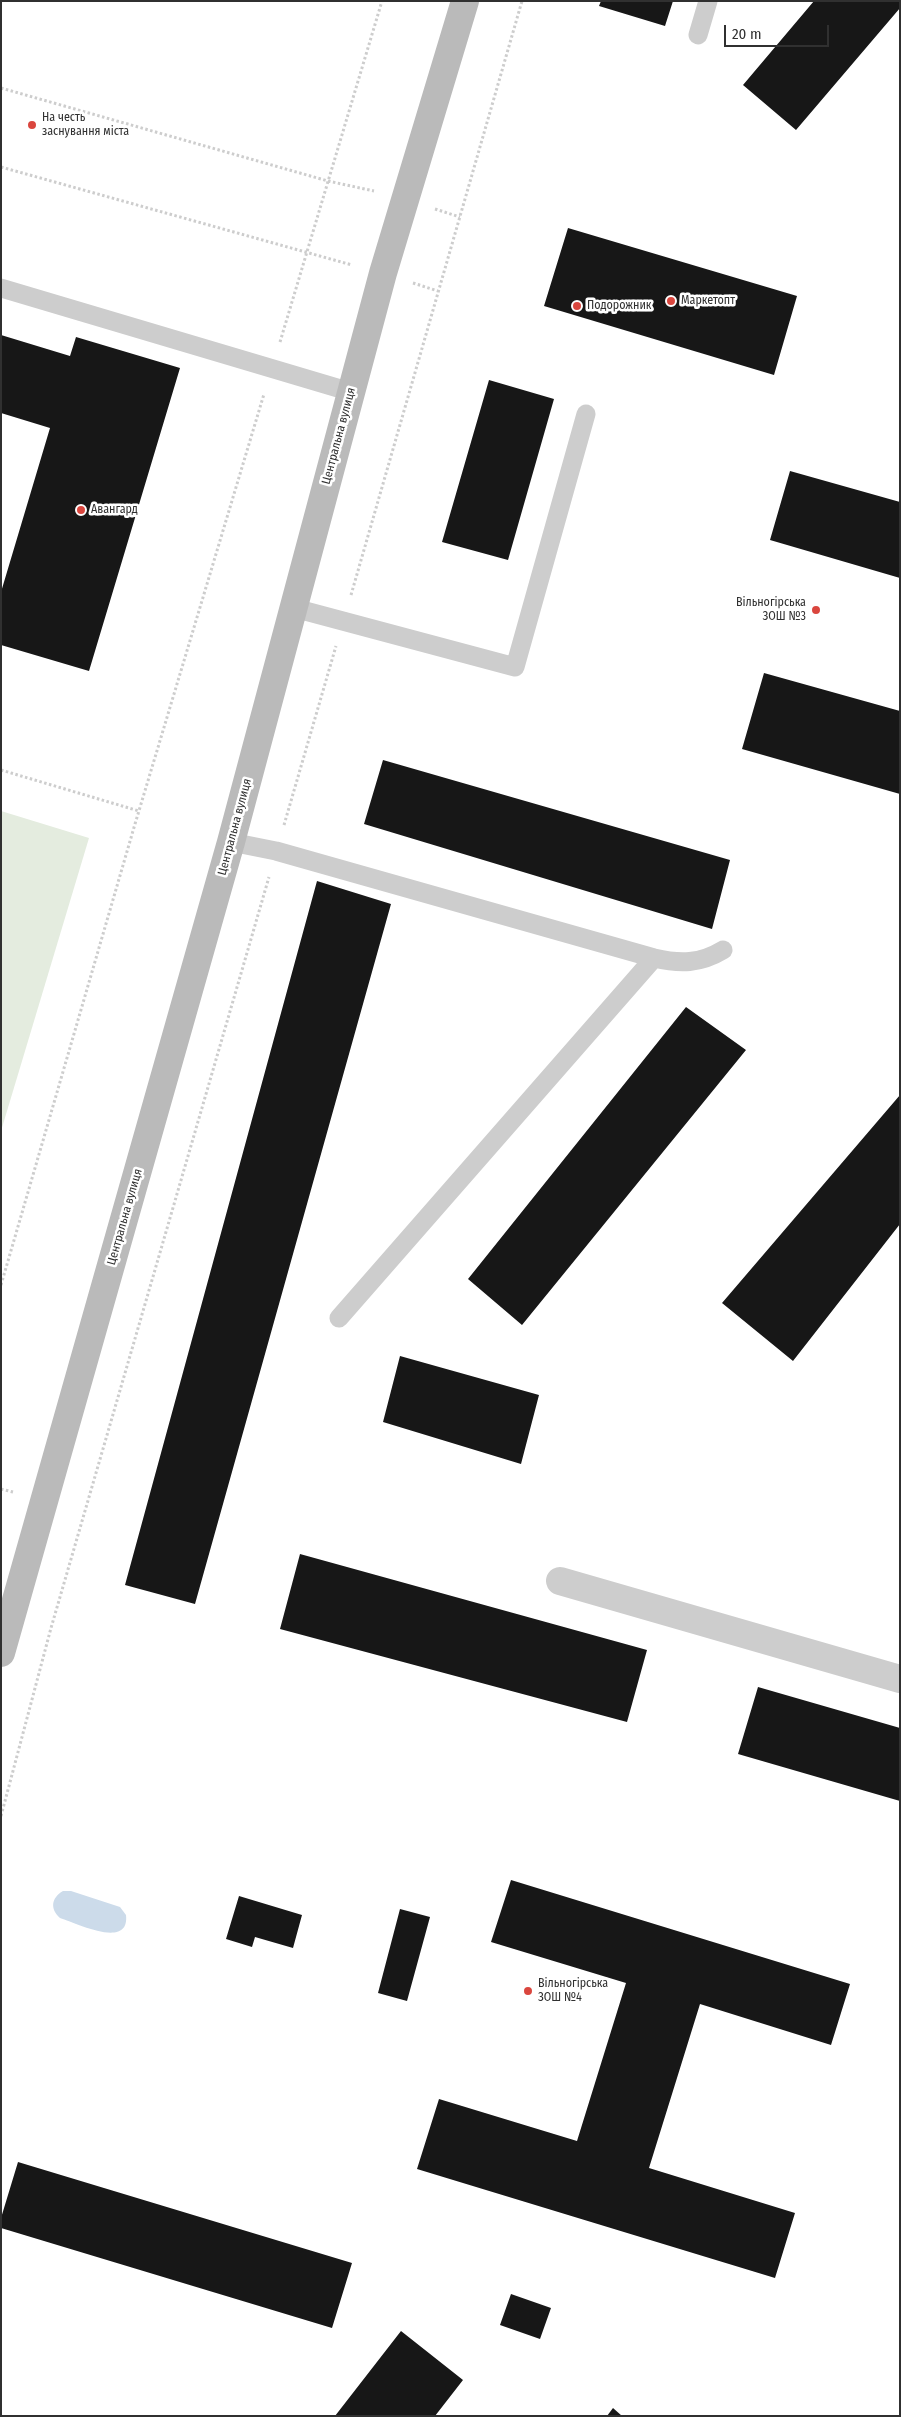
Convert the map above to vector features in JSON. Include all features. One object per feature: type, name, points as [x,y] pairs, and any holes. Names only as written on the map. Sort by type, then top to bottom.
[{"type":"main road","name":"Центральна вулиця","points":[[1,1653],[231,842],[382,273],[465,1]]},
{"type":"street","points":[[560,1581],[900,1679]]},
{"type":"lane","points":[[698,35],[708,1]]},
{"type":"lane","points":[[1,288],[351,392]]},
{"type":"lane","points":[[294,608],[514,668],[586,414]]},
{"type":"lane","points":[[231,842],[276,852],[654,958],[690,963],[702,960],[723,950]]},
{"type":"lane","points":[[339,1318],[654,958]]},
{"type":"path","points":[[1,1285],[139,811],[382,1]]},
{"type":"path","points":[[1,1816],[51,1628],[522,1]]},
{"type":"path","points":[[1,88],[328,181],[405,198],[460,217]]},
{"type":"path","points":[[1,167],[382,273],[439,291]]},
{"type":"path","points":[[1,770],[139,811]]},
{"type":"shaded area","points":[[1,811],[89,838],[1,1131]]},
{"type":"water","points":[[63,1891],[71,1891],[120,1907],[126,1915],[125,1925],[120,1931],[111,1933],[100,1932],[60,1918],[53,1904],[56,1897]]},
{"type":"building","points":[[601,1],[673,1],[665,26],[599,6]]},
{"type":"building","points":[[814,1],[900,1],[900,8],[796,130],[743,85]]},
{"type":"building","name":"Маркетопт","points":[[568,228],[797,296],[774,375],[544,306]]},
{"type":"building","name":"Авангард","points":[[1,335],[70,356],[76,337],[180,368],[89,671],[1,645],[1,592],[50,428],[1,413]]},
{"type":"building","points":[[489,380],[554,399],[508,560],[442,542]]},
{"type":"building","points":[[790,471],[900,502],[900,578],[770,540]]},
{"type":"building","points":[[764,673],[900,711],[900,794],[742,749]]},
{"type":"building","points":[[383,760],[730,860],[712,929],[364,824]]},
{"type":"building","points":[[317,881],[391,904],[195,1604],[125,1585]]},
{"type":"building","points":[[686,1007],[746,1050],[522,1325],[468,1279]]},
{"type":"building","points":[[900,1095],[900,1224],[793,1361],[722,1303]]},
{"type":"building","points":[[400,1356],[539,1395],[521,1464],[383,1422]]},
{"type":"building","points":[[300,1554],[647,1650],[627,1722],[280,1629]]},
{"type":"building","points":[[758,1687],[900,1728],[900,1801],[738,1754]]},
{"type":"building","points":[[511,1880],[850,1984],[831,2045],[700,2004],[649,2168],[795,2213],[775,2278],[417,2169],[439,2099],[577,2141],[626,1983],[491,1942]]},
{"type":"building","points":[[239,1896],[302,1915],[293,1948],[255,1937],[252,1947],[226,1939]]},
{"type":"building","points":[[400,1909],[430,1917],[407,2001],[378,1993]]},
{"type":"building","points":[[18,2162],[352,2263],[332,2328],[1,2228],[1,2218]]},
{"type":"building","points":[[511,2294],[551,2308],[540,2339],[500,2325]]},
{"type":"building","points":[[401,2331],[463,2380],[435,2416],[335,2416]]},
{"type":"building","points":[[613,2408],[622,2416],[607,2416]]},
{"type":"place","name":"На честь заснування міста","points":[[32,125]]},
{"type":"place","name":"Маркетопт","points":[[671,301]]},
{"type":"place","name":"Подорожник","points":[[577,306]]},
{"type":"place","name":"Авангард","points":[[81,510]]},
{"type":"place","name":"Вільногірська ЗОШ №3","points":[[816,610]]},
{"type":"place","name":"Вільногірська ЗОШ №4","points":[[528,1991]]}]
